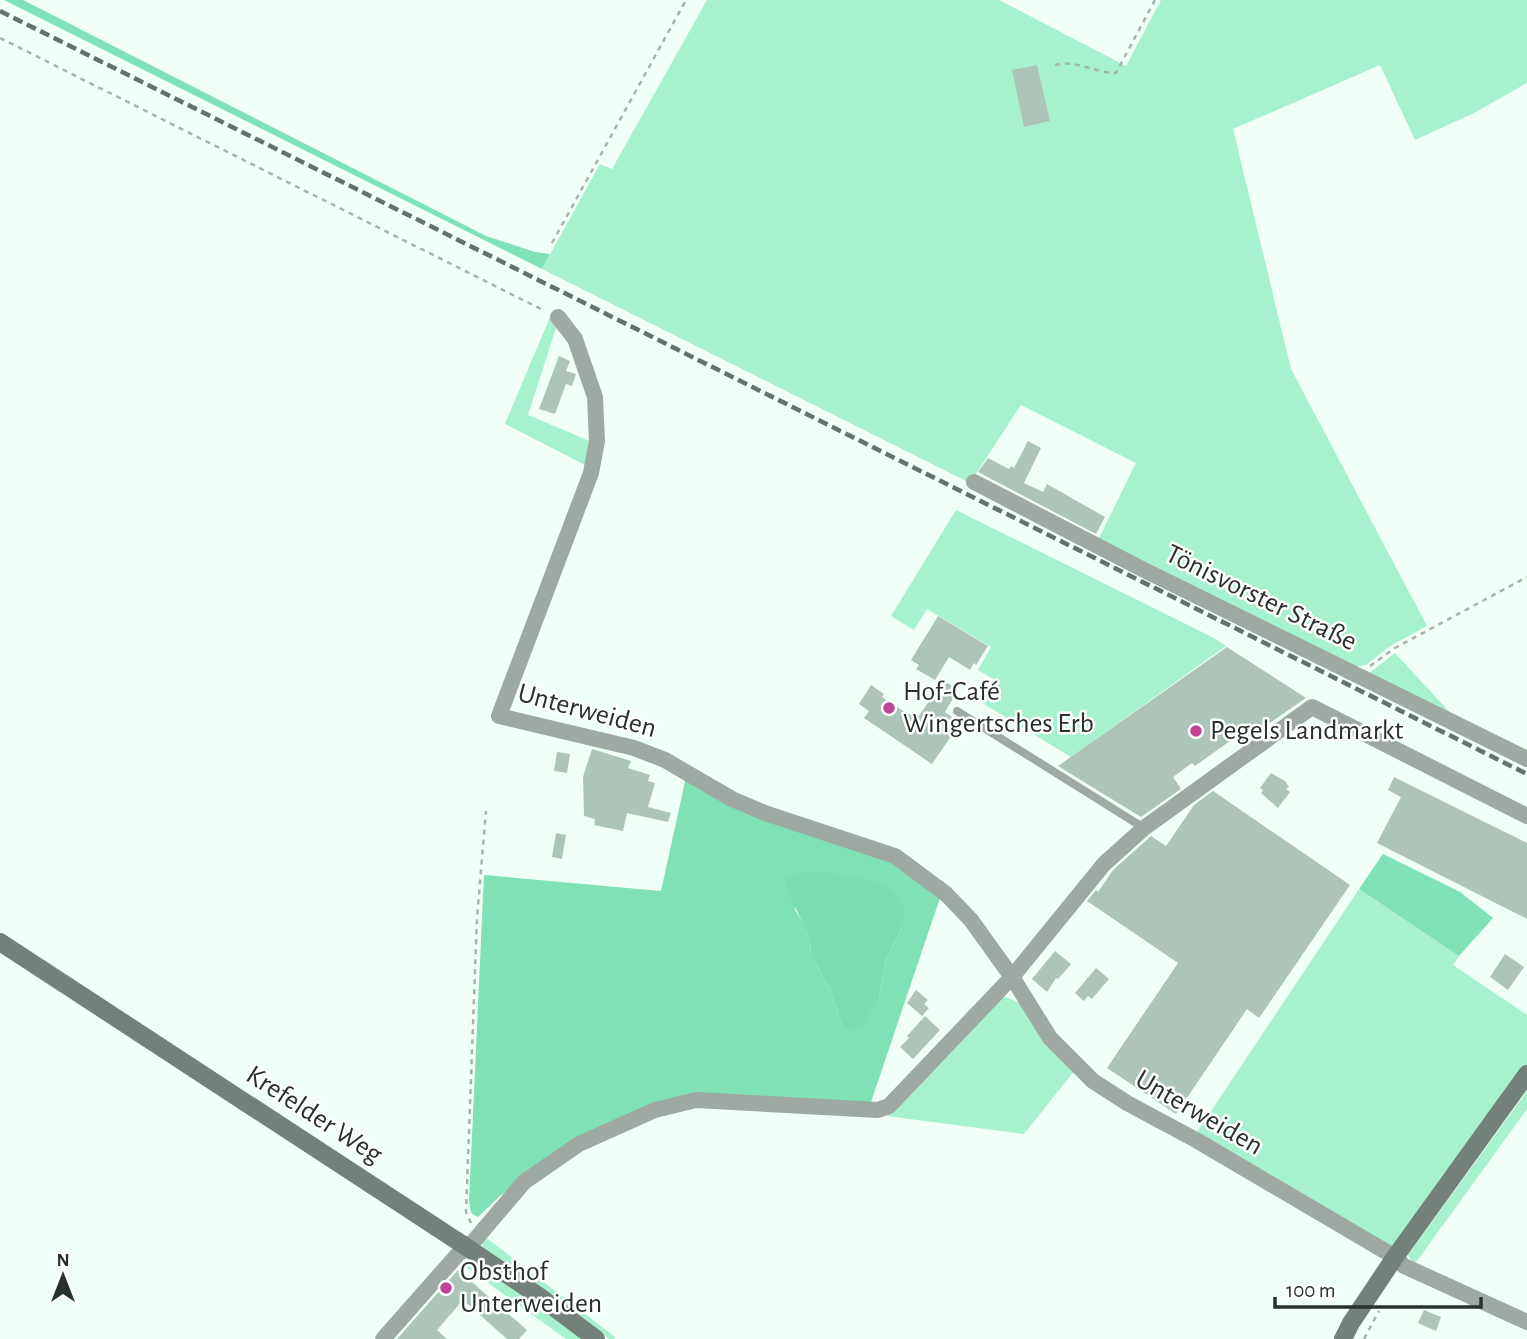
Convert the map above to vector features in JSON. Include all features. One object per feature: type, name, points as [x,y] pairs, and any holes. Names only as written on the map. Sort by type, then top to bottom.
[{"type":"street","name":"Unterweiden","points":[[558,317],[575,339],[595,397],[597,441],[591,473],[499,716],[635,748],[665,760],[732,799],[765,813],[895,856],[946,894],[971,920],[1012,977],[1050,1038],[1093,1081],[1127,1104],[1196,1140],[1395,1257],[1404,1266],[1527,1322]]},
{"type":"street","name":"Tönisvorster Straße","points":[[974,482],[1142,569],[1527,759]]},
{"type":"street","points":[[383,1339],[524,1182],[579,1144],[655,1110],[696,1100],[878,1110],[889,1106],[1012,977],[1104,864],[1144,828],[1312,707],[1527,816]]},
{"type":"street","name":"Krefelder Weg","points":[[0,942],[472,1241],[596,1339]]},
{"type":"street","points":[[1343,1339],[1395,1257],[1527,1073]]},
{"type":"lane","points":[[957,711],[1144,828]]},
{"type":"path","points":[[552,243],[686,0]]},
{"type":"path","points":[[1055,65],[1065,62],[1102,73],[1116,73],[1155,0]]},
{"type":"path","points":[[0,38],[558,317]]},
{"type":"path","points":[[1358,674],[1395,648],[1527,577]]},
{"type":"path","points":[[472,1241],[466,1212],[477,918],[486,811]]},
{"type":"shaded area","points":[[4,0],[23,0],[486,236],[535,252],[550,254],[542,269]]},
{"type":"shaded area","points":[[707,0],[999,0],[1126,66],[1161,0],[1527,0],[1527,83],[1476,112],[1415,140],[1380,65],[1233,129],[1291,369],[1427,626],[1390,646],[1366,665],[1352,667],[1097,542],[1136,463],[1021,405],[970,483],[542,269],[600,164],[612,169]]},
{"type":"shaded area","points":[[550,317],[557,325],[528,415],[592,442],[589,467],[505,424]]},
{"type":"shaded area","points":[[956,510],[1226,646],[1071,757],[984,704],[998,682],[978,670],[991,647],[927,609],[914,630],[891,616]]},
{"type":"shaded area","points":[[1395,653],[1456,719],[1367,675]]},
{"type":"shaded area","points":[[686,777],[889,857],[941,895],[870,1105],[684,1095],[577,1142],[501,1195],[478,1217],[471,1213],[469,1201],[484,875],[661,891]],"holes":[[[799,873],[831,873],[903,926],[886,960],[879,996],[842,1026],[829,987],[811,956],[810,942],[804,925],[795,910]]]},
{"type":"shaded area","points":[[1383,854],[1460,892],[1493,918],[1459,956],[1359,889]]},
{"type":"shaded area","points":[[799,873],[831,873],[886,884],[899,897],[905,910],[903,926],[886,960],[879,996],[861,1028],[850,1030],[842,1026],[829,987],[811,956],[810,942],[786,888],[787,879]]},
{"type":"shaded area","points":[[1359,889],[1459,956],[1453,965],[1527,1015],[1527,1068],[1398,1247],[1386,1247],[1195,1135]]},
{"type":"shaded area","points":[[1006,997],[1020,1003],[1075,1070],[1024,1134],[887,1116],[998,1000]]},
{"type":"shaded area","points":[[1527,1091],[1527,1109],[1414,1265],[1408,1255]]},
{"type":"shaded area","points":[[484,1236],[615,1337],[614,1339],[609,1339],[484,1249],[481,1243]]},
{"type":"shaded area","points":[[471,1259],[585,1339],[566,1339],[459,1262]]},
{"type":"building","points":[[1037,65],[1050,121],[1024,127],[1012,70]]},
{"type":"building","points":[[559,356],[570,361],[566,371],[576,374],[572,386],[566,384],[555,414],[539,409]]},
{"type":"building","points":[[1028,441],[1041,448],[1024,483],[1043,492],[1047,484],[1105,517],[1096,534],[978,472],[988,458],[1009,469],[1011,466],[1014,468]]},
{"type":"building","points":[[938,616],[988,646],[970,670],[949,657],[935,680],[916,669],[919,665],[911,660]]},
{"type":"building","points":[[1227,647],[1306,698],[1236,746],[1244,731],[1195,766],[1192,763],[1173,777],[1181,789],[1141,817],[1058,766]]},
{"type":"building","points":[[943,680],[958,690],[945,712],[960,723],[932,764],[864,718],[869,711],[859,704],[871,685],[884,694],[882,697],[908,714],[919,716]]},
{"type":"building","points":[[592,749],[631,761],[628,768],[650,775],[648,781],[655,783],[648,807],[671,813],[668,822],[627,813],[623,831],[594,825],[595,819],[584,816],[583,777]]},
{"type":"building","points":[[557,752],[570,754],[567,773],[554,771]]},
{"type":"building","points":[[1271,773],[1285,781],[1289,787],[1286,789],[1290,792],[1278,808],[1261,793],[1263,790],[1260,788]]},
{"type":"building","points":[[1394,777],[1527,843],[1527,919],[1377,843],[1401,797],[1388,790]]},
{"type":"building","points":[[1213,791],[1350,885],[1259,1018],[1247,1009],[1176,1114],[1107,1068],[1178,963],[1087,901],[1096,890],[1098,892],[1113,870],[1151,836],[1166,846],[1194,805]]},
{"type":"building","points":[[556,833],[566,835],[562,859],[552,857]]},
{"type":"building","points":[[1055,951],[1071,964],[1056,978],[1047,992],[1032,979]]},
{"type":"building","points":[[1505,954],[1524,967],[1508,990],[1490,977]]},
{"type":"building","points":[[1096,968],[1109,979],[1092,999],[1088,996],[1084,1001],[1075,993]]},
{"type":"building","points":[[916,990],[928,1000],[924,1004],[929,1008],[922,1016],[907,1003]]},
{"type":"building","points":[[925,1016],[940,1030],[913,1059],[900,1047]]},
{"type":"building","points":[[458,1270],[527,1330],[519,1339],[507,1339],[463,1300],[437,1330],[447,1339],[397,1339]]},
{"type":"building","points":[[1424,1310],[1441,1317],[1436,1331],[1418,1323]]},
{"type":"railway","points":[[0,11],[1527,774]]},
{"type":"place","name":"Hof-Café Wingertsches Erb","points":[[889,708]]},
{"type":"place","name":"Pegels Landmarkt","points":[[1196,731]]},
{"type":"place","name":"Obsthof Unterweiden","points":[[446,1288]]}]
